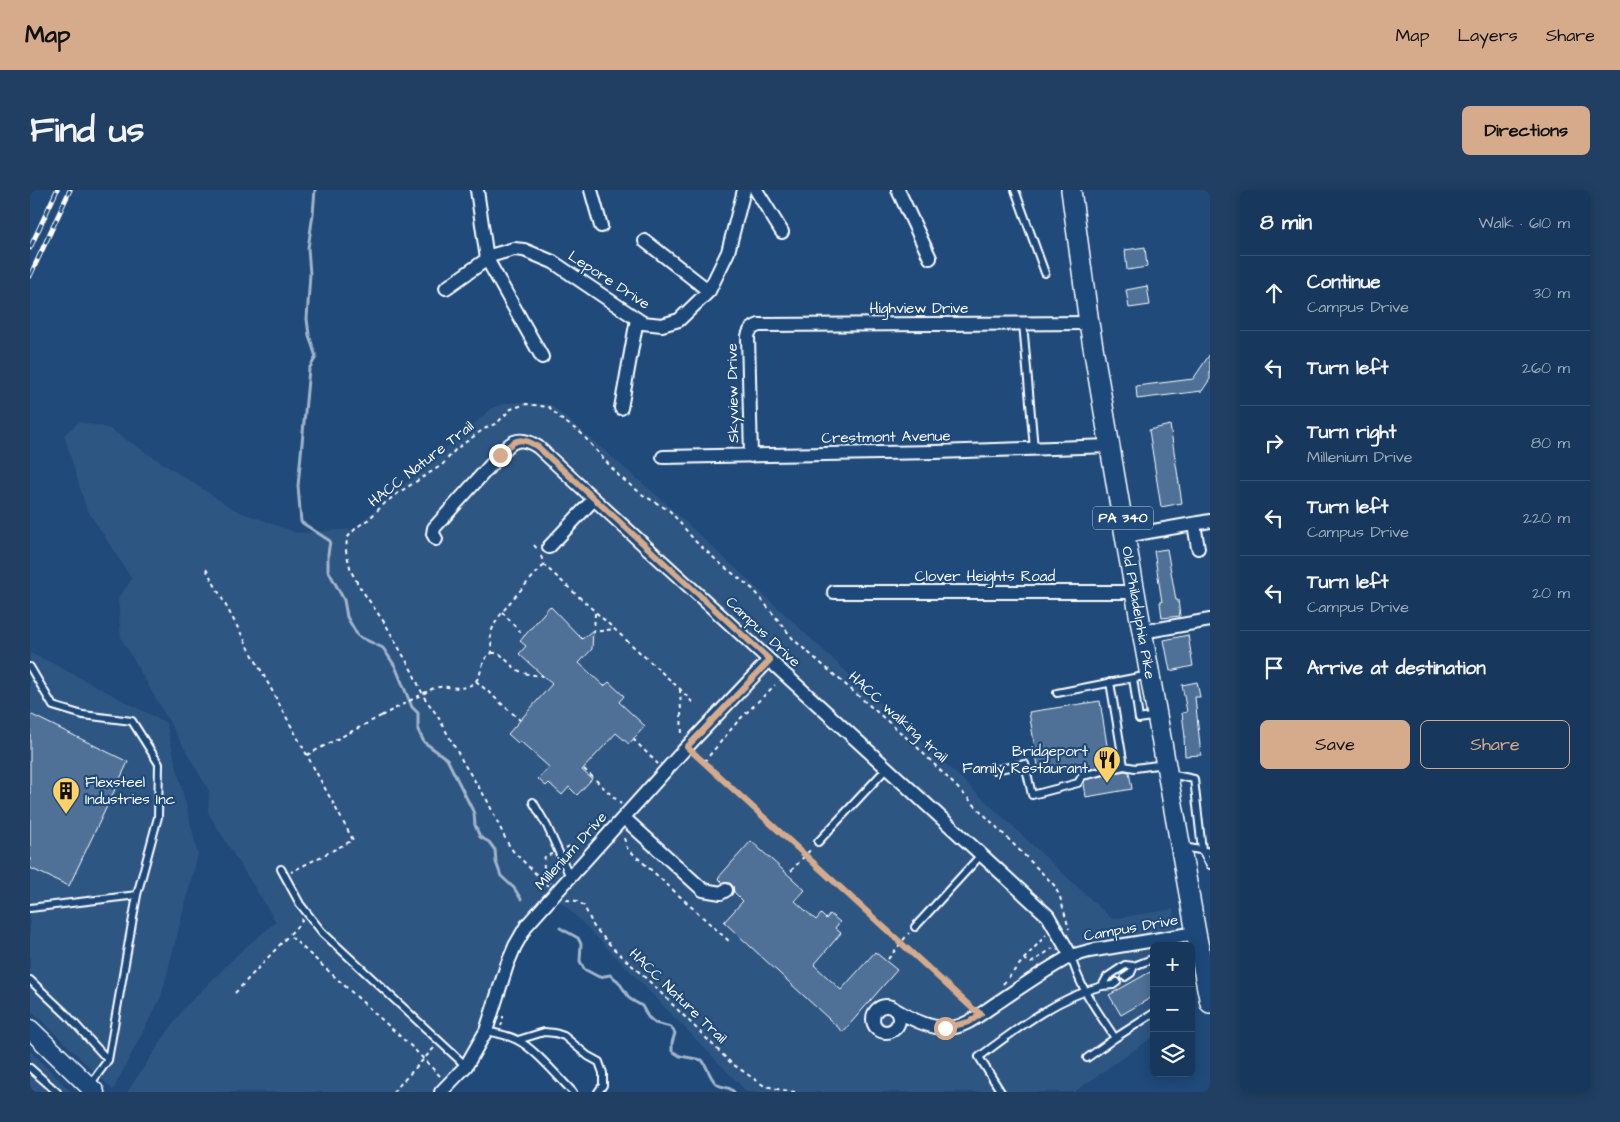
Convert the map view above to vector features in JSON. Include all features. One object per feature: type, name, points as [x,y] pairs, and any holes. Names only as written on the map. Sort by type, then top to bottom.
[{"type":"main road","name":"Old Philadelphia Pike","points":[[1071,190],[1089,323],[1142,632],[1141,676],[1157,716],[1210,1000]]},
{"type":"main road","points":[[30,1029],[92,1089]]},
{"type":"street","points":[[477,190],[487,259],[542,357]]},
{"type":"street","points":[[591,190],[601,226]]},
{"type":"street","name":"Lepore Drive","points":[[446,288],[493,255],[514,249],[524,250],[552,262],[643,323],[662,325],[679,320],[709,292],[728,252],[744,190]]},
{"type":"street","points":[[756,190],[782,232]]},
{"type":"street","points":[[898,190],[930,258]]},
{"type":"street","points":[[645,241],[709,292]]},
{"type":"street","points":[[621,408],[637,319]]},
{"type":"street","name":"Highview Drive","points":[[751,329],[759,325],[1089,323]]},
{"type":"street","name":"Skyview Drive","points":[[751,329],[748,336],[751,456]]},
{"type":"street","name":"Campus Drive","points":[[436,539],[432,534],[434,528],[512,442],[520,440],[538,447],[1048,916],[1072,956]]},
{"type":"street","name":"Crestmont Avenue","points":[[662,457],[1110,446]]},
{"type":"street","points":[[549,547],[594,499]]},
{"type":"street","points":[[1126,536],[1210,521]]},
{"type":"street","points":[[1194,524],[1198,548]]},
{"type":"street","name":"Clover Heights Road","points":[[834,592],[1135,592]]},
{"type":"street","points":[[1142,632],[1210,620]]},
{"type":"street","name":"Millenium Drive","points":[[441,1092],[466,1066],[492,1032],[515,946],[527,924],[570,878],[623,812],[770,660]]},
{"type":"street","points":[[623,812],[634,827],[703,890],[721,893],[726,890]]},
{"type":"street","name":"Campus Drive","points":[[892,1006],[918,1021],[932,1026],[945,1028],[962,1025],[1072,956],[1082,952],[1196,933]]},
{"type":"lane","points":[[1016,190],[1045,273]]},
{"type":"lane","points":[[1023,323],[1034,449]]},
{"type":"lane","points":[[30,667],[53,706],[83,715],[132,721],[159,764],[158,817],[137,895],[108,1060],[92,1089]]},
{"type":"lane","points":[[1057,693],[1141,676]]},
{"type":"lane","points":[[1110,682],[1124,766]]},
{"type":"lane","points":[[994,770],[1025,764],[1032,794],[1078,783],[1082,776],[1124,766],[1167,769],[1194,779],[1202,850],[1210,865]]},
{"type":"lane","points":[[818,842],[887,768]]},
{"type":"lane","points":[[533,802],[547,826],[570,878]]},
{"type":"lane","points":[[1180,846],[1210,852]]},
{"type":"lane","points":[[915,928],[981,856]]},
{"type":"lane","points":[[281,869],[300,904],[322,932],[466,1066]]},
{"type":"lane","points":[[30,908],[137,895]]},
{"type":"lane","points":[[1072,956],[1077,975],[1084,990],[1115,1038]]},
{"type":"lane","points":[[1102,986],[1108,977],[1125,965],[1134,966],[1150,960]]},
{"type":"lane","points":[[1125,977],[1131,973],[1134,966]]},
{"type":"lane","points":[[30,980],[66,1014],[108,1060]]},
{"type":"lane","points":[[1001,1092],[979,1057],[1048,1009],[1084,990],[1113,985],[1117,982]]},
{"type":"lane","points":[[1087,1058],[1150,1016]]},
{"type":"lane","points":[[492,1032],[518,1040],[573,1092]]},
{"type":"lane","points":[[518,1040],[544,1032],[564,1036],[588,1056],[599,1062],[603,1072],[603,1085],[598,1092]]},
{"type":"lane","points":[[30,1068],[57,1092]]},
{"type":"path","name":"HACC Nature Trail","points":[[548,886],[513,851],[507,842],[487,800],[464,764],[437,715],[424,697],[412,671],[386,625],[359,586],[347,558],[346,545],[348,538],[357,527],[369,519],[385,503],[442,465],[456,449],[484,429],[497,423],[511,409],[520,405],[532,404],[549,407],[561,419],[581,433],[619,476],[643,495],[670,511],[696,542],[754,590]]},
{"type":"path","points":[[534,545],[541,555],[544,565],[693,703]]},
{"type":"path","points":[[492,654],[491,634],[493,626],[502,612],[544,565]]},
{"type":"path","points":[[206,569],[352,840],[285,876]]},
{"type":"path","name":"HACC walking trail","points":[[754,590],[794,640],[915,745],[1054,885],[1060,897],[1072,936]]},
{"type":"path","points":[[502,612],[524,636]]},
{"type":"path","points":[[595,612],[594,632],[614,629]]},
{"type":"path","points":[[307,755],[430,690],[443,685],[462,688],[476,681],[486,656],[499,653],[520,672],[527,675],[543,676]]},
{"type":"path","points":[[476,681],[520,720]]},
{"type":"path","points":[[704,762],[738,721],[775,685]]},
{"type":"path","points":[[633,739],[660,765]]},
{"type":"path","points":[[687,747],[972,1008],[976,1004]]},
{"type":"path","points":[[584,768],[623,812]]},
{"type":"path","points":[[619,839],[624,838],[634,827]]},
{"type":"path","points":[[624,838],[627,848],[731,943]]},
{"type":"path","points":[[791,871],[806,855]]},
{"type":"path","name":"HACC Nature Trail","points":[[561,900],[578,901],[584,906],[594,927],[614,949],[738,1069],[763,1085],[794,1092]]},
{"type":"path","points":[[235,993],[302,921],[300,916]]},
{"type":"path","points":[[1003,984],[1047,934]]},
{"type":"path","points":[[289,935],[443,1078]]},
{"type":"path","points":[[888,959],[901,942]]},
{"type":"path","points":[[867,1022],[873,1004],[881,1001],[892,1006]]},
{"type":"path","points":[[492,1032],[503,1021],[503,1012]]},
{"type":"shaded area","points":[[522,402],[551,405],[662,500],[1112,919],[1173,909],[1181,942],[1150,942],[1150,1039],[1074,1092],[747,1092],[583,923],[562,903],[548,893],[528,914],[511,942],[473,1044],[433,1092],[127,1092],[183,1009],[241,951],[276,922],[208,813],[209,791],[121,638],[118,598],[132,579],[86,508],[64,435],[79,422],[108,428],[235,510],[297,533],[353,529],[492,408],[507,403]]},
{"type":"shaded area","points":[[30,653],[166,723],[198,854],[161,997],[113,1090],[30,1009]]},
{"type":"shaded area","points":[[30,1051],[71,1092],[30,1092]]},
{"type":"building","points":[[1145,247],[1147,267],[1127,270],[1125,250]]},
{"type":"building","points":[[1147,286],[1150,305],[1129,308],[1126,290]]},
{"type":"building","points":[[1210,354],[1210,379],[1202,391],[1137,399],[1136,386],[1193,379]]},
{"type":"building","points":[[1170,425],[1182,503],[1161,507],[1149,430]]},
{"type":"building","points":[[1167,549],[1180,616],[1162,618],[1160,602],[1162,602],[1154,551]]},
{"type":"building","points":[[550,606],[582,639],[593,630],[592,649],[579,663],[604,686],[609,682],[624,696],[619,702],[645,726],[629,744],[616,733],[582,770],[592,779],[577,795],[569,787],[562,795],[549,783],[546,786],[538,779],[549,767],[520,741],[518,743],[508,734],[552,684],[519,654],[526,646],[520,641]]},
{"type":"building","points":[[1188,635],[1193,666],[1170,671],[1164,640]]},
{"type":"building","points":[[1197,682],[1200,697],[1195,697],[1201,755],[1185,756],[1182,713],[1187,712],[1182,685]]},
{"type":"building","points":[[1100,701],[1110,764],[1082,771],[1081,765],[1039,772],[1029,712]]},
{"type":"building","name":"Flexsteel Industries Inc","points":[[30,714],[128,762],[69,886],[30,868]]},
{"type":"building","name":"Bridgeport Family Restaurant","points":[[1125,771],[1129,772],[1132,789],[1086,797],[1085,780]]},
{"type":"building","points":[[751,841],[805,890],[795,901],[816,920],[821,914],[826,919],[830,914],[840,922],[835,928],[841,933],[814,965],[841,990],[875,952],[897,970],[843,1032],[724,922],[743,901],[734,892],[733,886],[730,883],[723,883],[718,878]]},
{"type":"building","points":[[1150,972],[1150,998],[1121,1015],[1109,995]]},
{"type":"waterway","points":[[315,190],[308,248],[310,274],[307,319],[309,335],[316,357],[309,369],[298,486],[301,522],[330,541],[328,570],[344,600],[347,617],[358,636],[383,648],[395,666],[412,707],[418,713],[418,730],[424,742],[447,759],[474,813],[475,825],[480,837],[489,842],[495,850],[496,862],[501,876],[514,888],[521,899]]},
{"type":"waterway","points":[[560,928],[578,938],[581,944],[580,961],[584,969],[599,977],[610,975],[618,981],[630,999],[642,1006],[648,1017],[655,1023],[671,1027],[675,1033],[672,1051],[680,1056],[702,1060],[715,1083],[734,1092]]},
{"type":"railway","points":[[30,248],[57,190]]},
{"type":"railway","points":[[30,276],[70,190]]},
{"type":"place","name":"Bridgeport Family Restaurant","points":[[1107,784]]},
{"type":"place","name":"Flexsteel Industries Inc","points":[[66,815]]},
{"type":"route","points":[[500,455],[512,442],[520,440],[538,447],[770,660],[687,747],[972,1008],[981,1014],[969,1022],[945,1028]]}]
